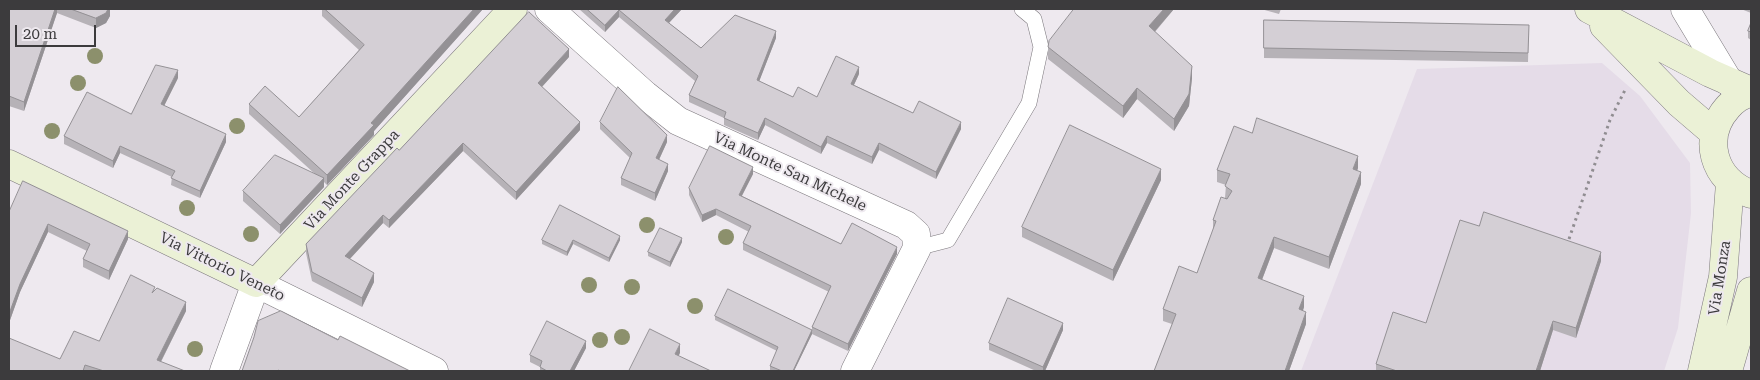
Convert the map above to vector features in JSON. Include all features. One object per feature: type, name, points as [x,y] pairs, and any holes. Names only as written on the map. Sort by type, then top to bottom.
[{"type":"main road","name":"Via Monte Grappa","points":[[256,283],[513,9]]},
{"type":"main road","points":[[1588,9],[1744,89],[1746,94],[1731,104],[1720,118],[1714,133],[1713,144],[1717,164],[1741,189]]},
{"type":"main road","points":[[1588,9],[1679,102],[1714,133]]},
{"type":"main road","name":"Via Vittorio Veneto","points":[[9,164],[256,283]]},
{"type":"main road","name":"Via Monza","points":[[1702,371],[1741,189]]},
{"type":"main road","name":"Via Monza","points":[[1728,371],[1751,291]]},
{"type":"street","name":"Via Monte San Michele","points":[[549,9],[645,95],[678,121],[906,225],[916,234],[917,248]]},
{"type":"street","points":[[1685,9],[1744,89]]},
{"type":"street","points":[[855,371],[917,248]]},
{"type":"street","name":"Via Monte Grappa","points":[[224,371],[256,283]]},
{"type":"street","name":"Via Vittorio Veneto","points":[[256,283],[434,371]]},
{"type":"street","points":[[1738,335],[1740,371]]},
{"type":"lane","points":[[917,248],[948,240],[1029,103],[1041,47],[1034,19],[1022,9]]},
{"type":"path","points":[[1569,239],[1610,120],[1630,82]]},
{"type":"shaded area","points":[[1602,63],[1640,96],[1690,163],[1691,213],[1678,328],[1664,371],[1301,371],[1417,69]]},
{"type":"building","points":[[9,9],[55,9],[24,102],[9,96]]},
{"type":"building","points":[[71,9],[108,9],[106,13],[96,18]]},
{"type":"building","points":[[325,9],[474,9],[371,123],[374,125],[327,175],[249,104],[265,86],[299,117],[364,45]]},
{"type":"building","points":[[587,9],[675,9],[665,20],[701,48],[735,15],[776,31],[757,80],[793,97],[798,87],[817,97],[836,56],[859,67],[851,84],[913,113],[919,101],[961,122],[936,172],[879,143],[872,157],[827,136],[821,147],[765,118],[758,133],[724,118],[726,112],[689,95],[698,76],[619,10],[605,25]]},
{"type":"building","points":[[1074,9],[1164,9],[1149,26],[1192,66],[1189,94],[1174,119],[1137,88],[1123,106],[1048,47],[1049,41]]},
{"type":"building","points":[[529,12],[569,49],[538,83],[580,122],[516,192],[463,143],[389,220],[383,215],[345,256],[374,273],[362,298],[312,272],[306,244],[397,148],[399,150]]},
{"type":"building","points":[[1264,20],[1529,25],[1528,53],[1264,48]]},
{"type":"building","points":[[156,65],[178,70],[161,104],[226,134],[200,191],[171,178],[175,171],[120,146],[113,161],[64,136],[87,92],[131,114]]},
{"type":"building","points":[[618,87],[667,135],[656,158],[668,164],[655,193],[621,178],[632,153],[600,122]]},
{"type":"building","points":[[1257,118],[1358,156],[1353,169],[1361,172],[1329,257],[1274,237],[1258,278],[1304,296],[1299,309],[1306,312],[1285,371],[1154,371],[1176,314],[1163,309],[1179,266],[1197,273],[1216,221],[1213,220],[1221,197],[1227,199],[1232,191],[1225,186],[1230,174],[1217,170],[1234,126],[1252,133]]},
{"type":"building","points":[[1070,125],[1161,169],[1113,270],[1022,227]]},
{"type":"building","points":[[710,146],[753,167],[739,195],[841,244],[852,223],[897,247],[848,344],[812,327],[831,286],[743,243],[751,226],[716,209],[702,215],[689,188]]},
{"type":"building","points":[[275,155],[324,178],[280,225],[243,191]]},
{"type":"building","points":[[23,181],[128,231],[109,271],[83,259],[90,244],[48,224],[20,284],[9,314],[9,212]]},
{"type":"building","points":[[560,205],[620,236],[609,258],[573,240],[567,252],[542,240]]},
{"type":"building","points":[[1484,212],[1601,252],[1576,328],[1553,321],[1536,371],[1397,371],[1376,364],[1393,312],[1426,323],[1460,220],[1479,226]]},
{"type":"building","points":[[660,228],[682,238],[670,262],[648,252]]},
{"type":"building","points":[[131,275],[155,287],[152,293],[157,288],[186,302],[157,360],[185,371],[104,371],[85,365],[83,371],[9,371],[9,338],[60,359],[74,331],[99,341]]},
{"type":"building","points":[[728,289],[812,330],[793,371],[782,371],[770,366],[778,347],[715,316]]},
{"type":"building","points":[[1008,298],[1063,323],[1043,367],[989,343]]},
{"type":"building","points":[[281,311],[338,340],[340,336],[410,371],[242,371],[258,321]]},
{"type":"building","points":[[547,321],[586,341],[570,371],[547,371],[540,367],[542,361],[530,355]]},
{"type":"building","points":[[650,329],[680,344],[675,354],[711,371],[629,371]]}]
